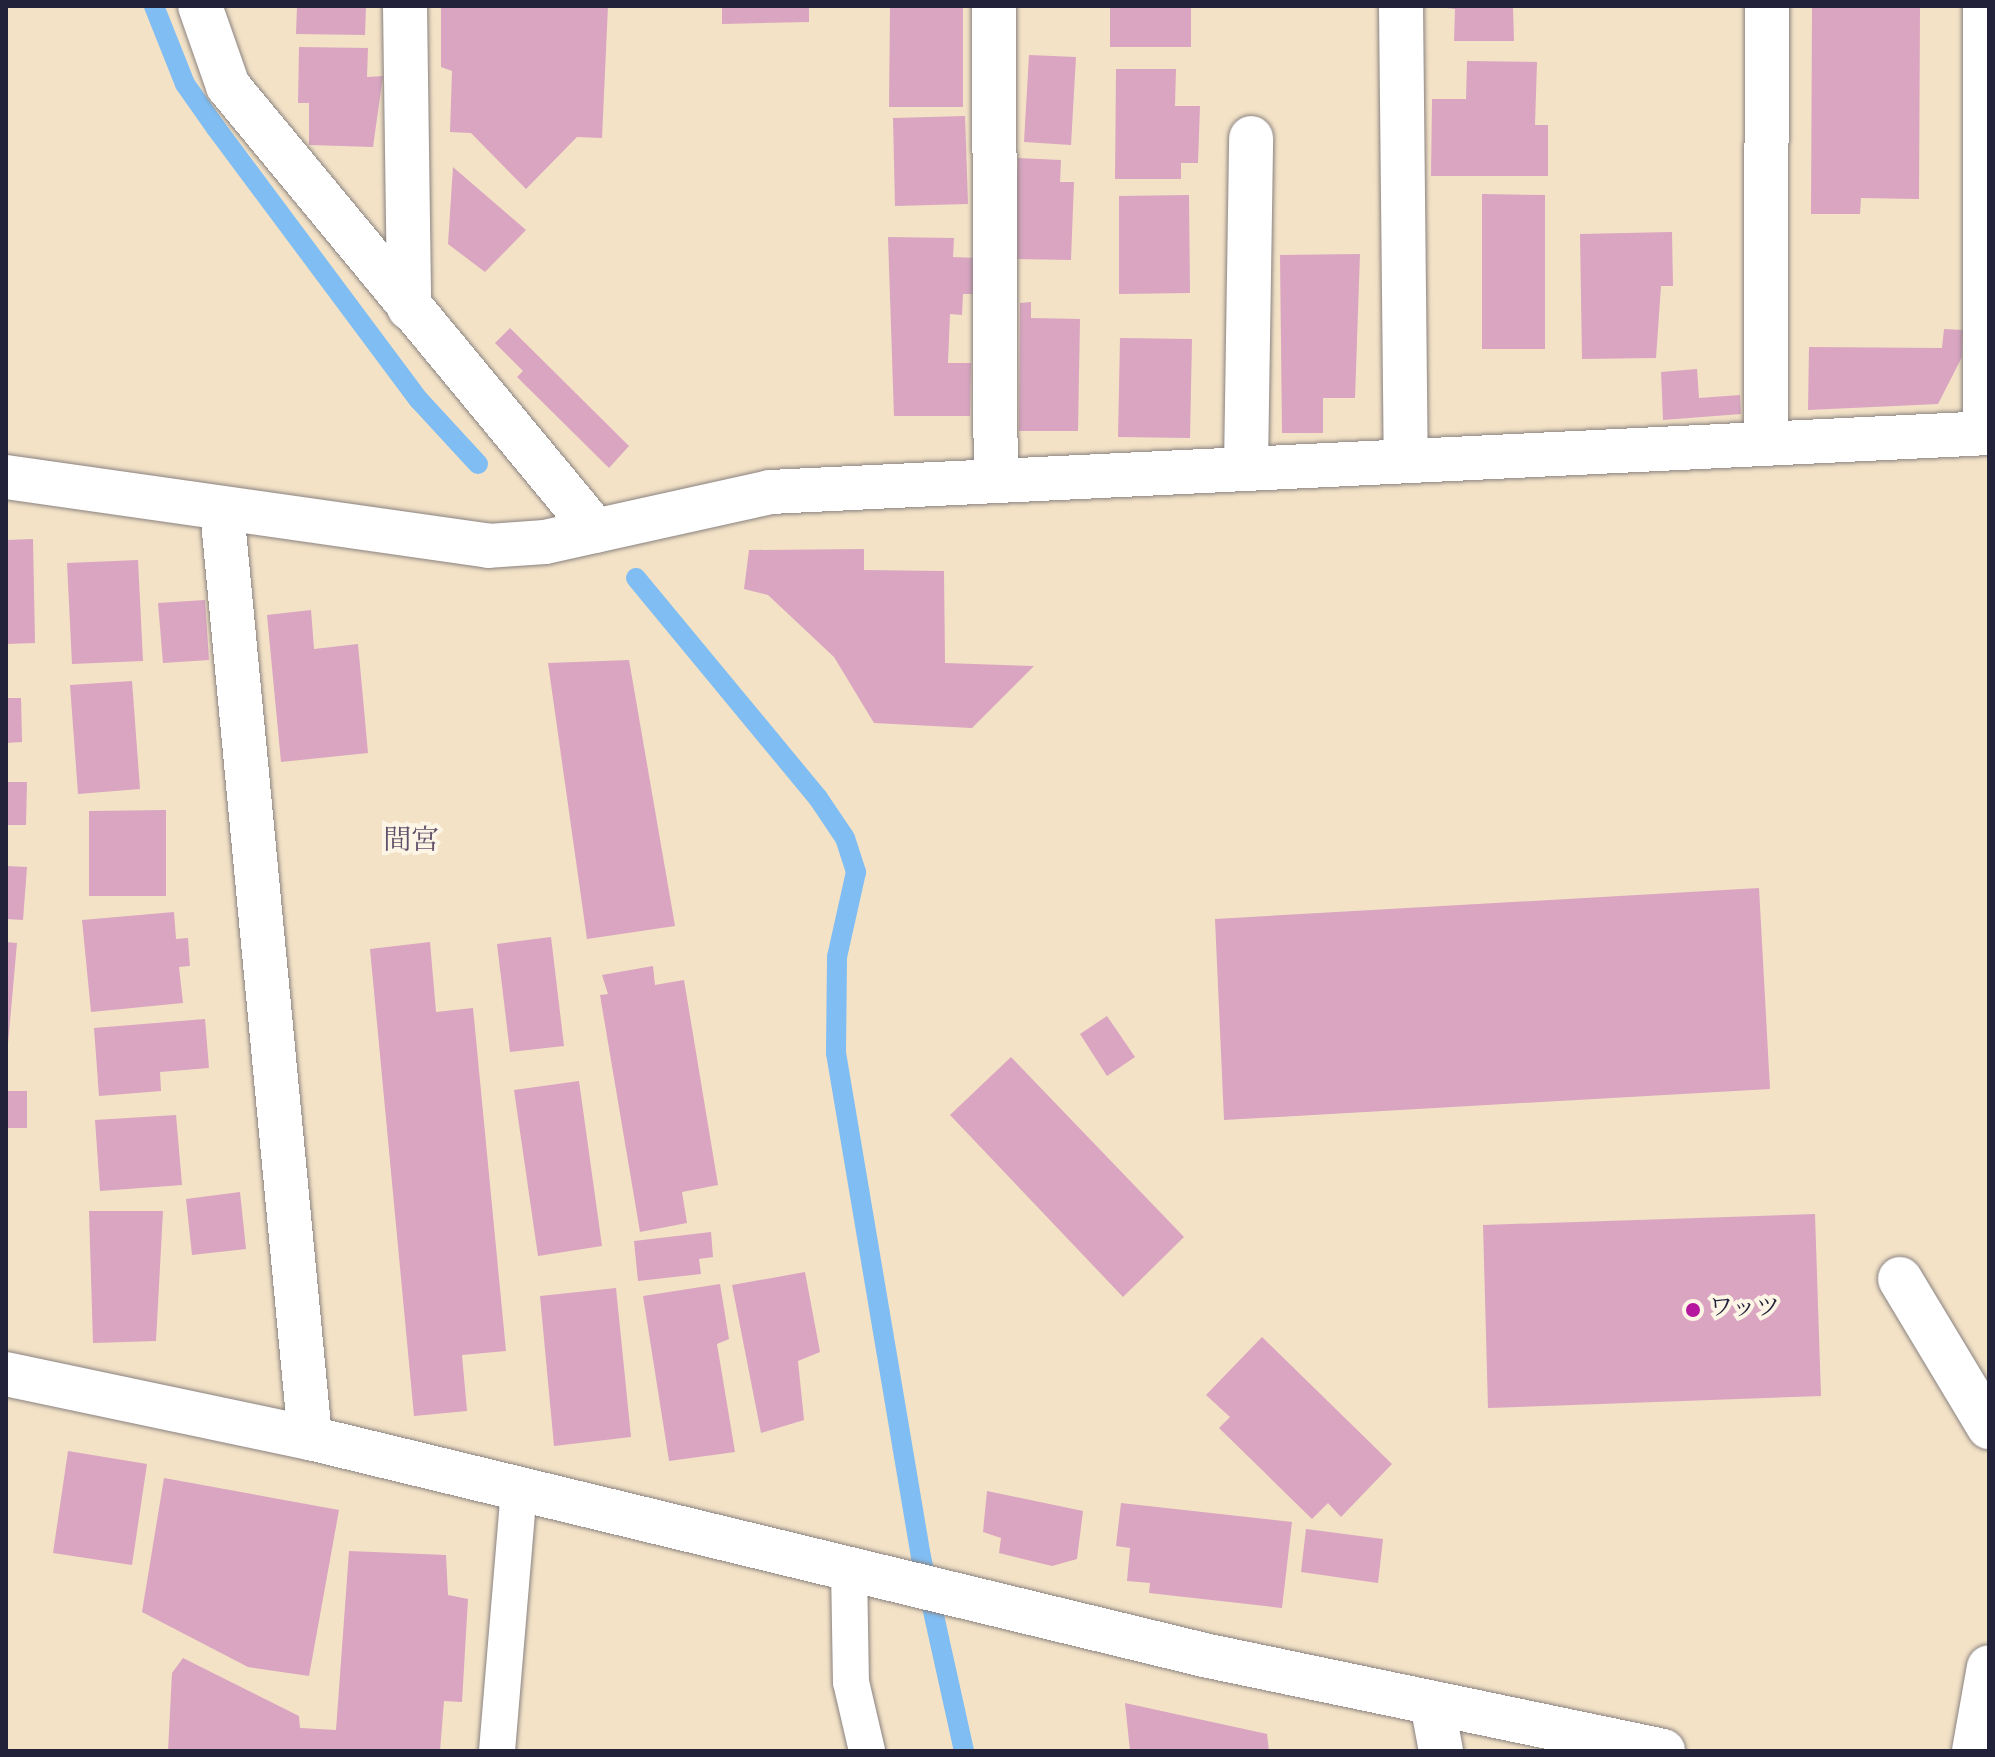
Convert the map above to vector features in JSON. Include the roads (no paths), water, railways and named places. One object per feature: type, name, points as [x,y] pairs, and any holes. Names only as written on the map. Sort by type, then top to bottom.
[{"type":"street","points":[[200,6],[228,86],[596,531]]},
{"type":"street","points":[[405,6],[409,308]]},
{"type":"street","points":[[994,6],[996,477]]},
{"type":"street","points":[[1401,6],[1406,459]]},
{"type":"street","points":[[1766,443],[1767,6]]},
{"type":"street","points":[[6,477],[488,546],[596,531],[770,492],[996,477],[1987,433],[1985,6]]},
{"type":"street","points":[[1246,466],[1251,138]]},
{"type":"street","points":[[222,510],[310,1438]]},
{"type":"street","points":[[1900,1279],[1989,1427]]},
{"type":"street","points":[[6,1374],[310,1438],[849,1569],[1432,1703],[1663,1751]]},
{"type":"street","points":[[1974,1751],[1989,1667]]},
{"type":"street","points":[[1432,1703],[1441,1751]]},
{"type":"lane","points":[[497,1751],[519,1489]]},
{"type":"lane","points":[[849,1569],[851,1682],[867,1751]]},
{"type":"waterway","points":[[154,6],[185,84],[216,128],[419,400],[478,464]]},
{"type":"waterway","points":[[636,578],[818,798],[845,838],[856,872],[837,957],[836,1053],[921,1557],[964,1751]]},
{"type":"place","name":"ワッツ","points":[[1693,1310]]},
{"type":"district","name":"間宮","points":[[411,842]]}]
